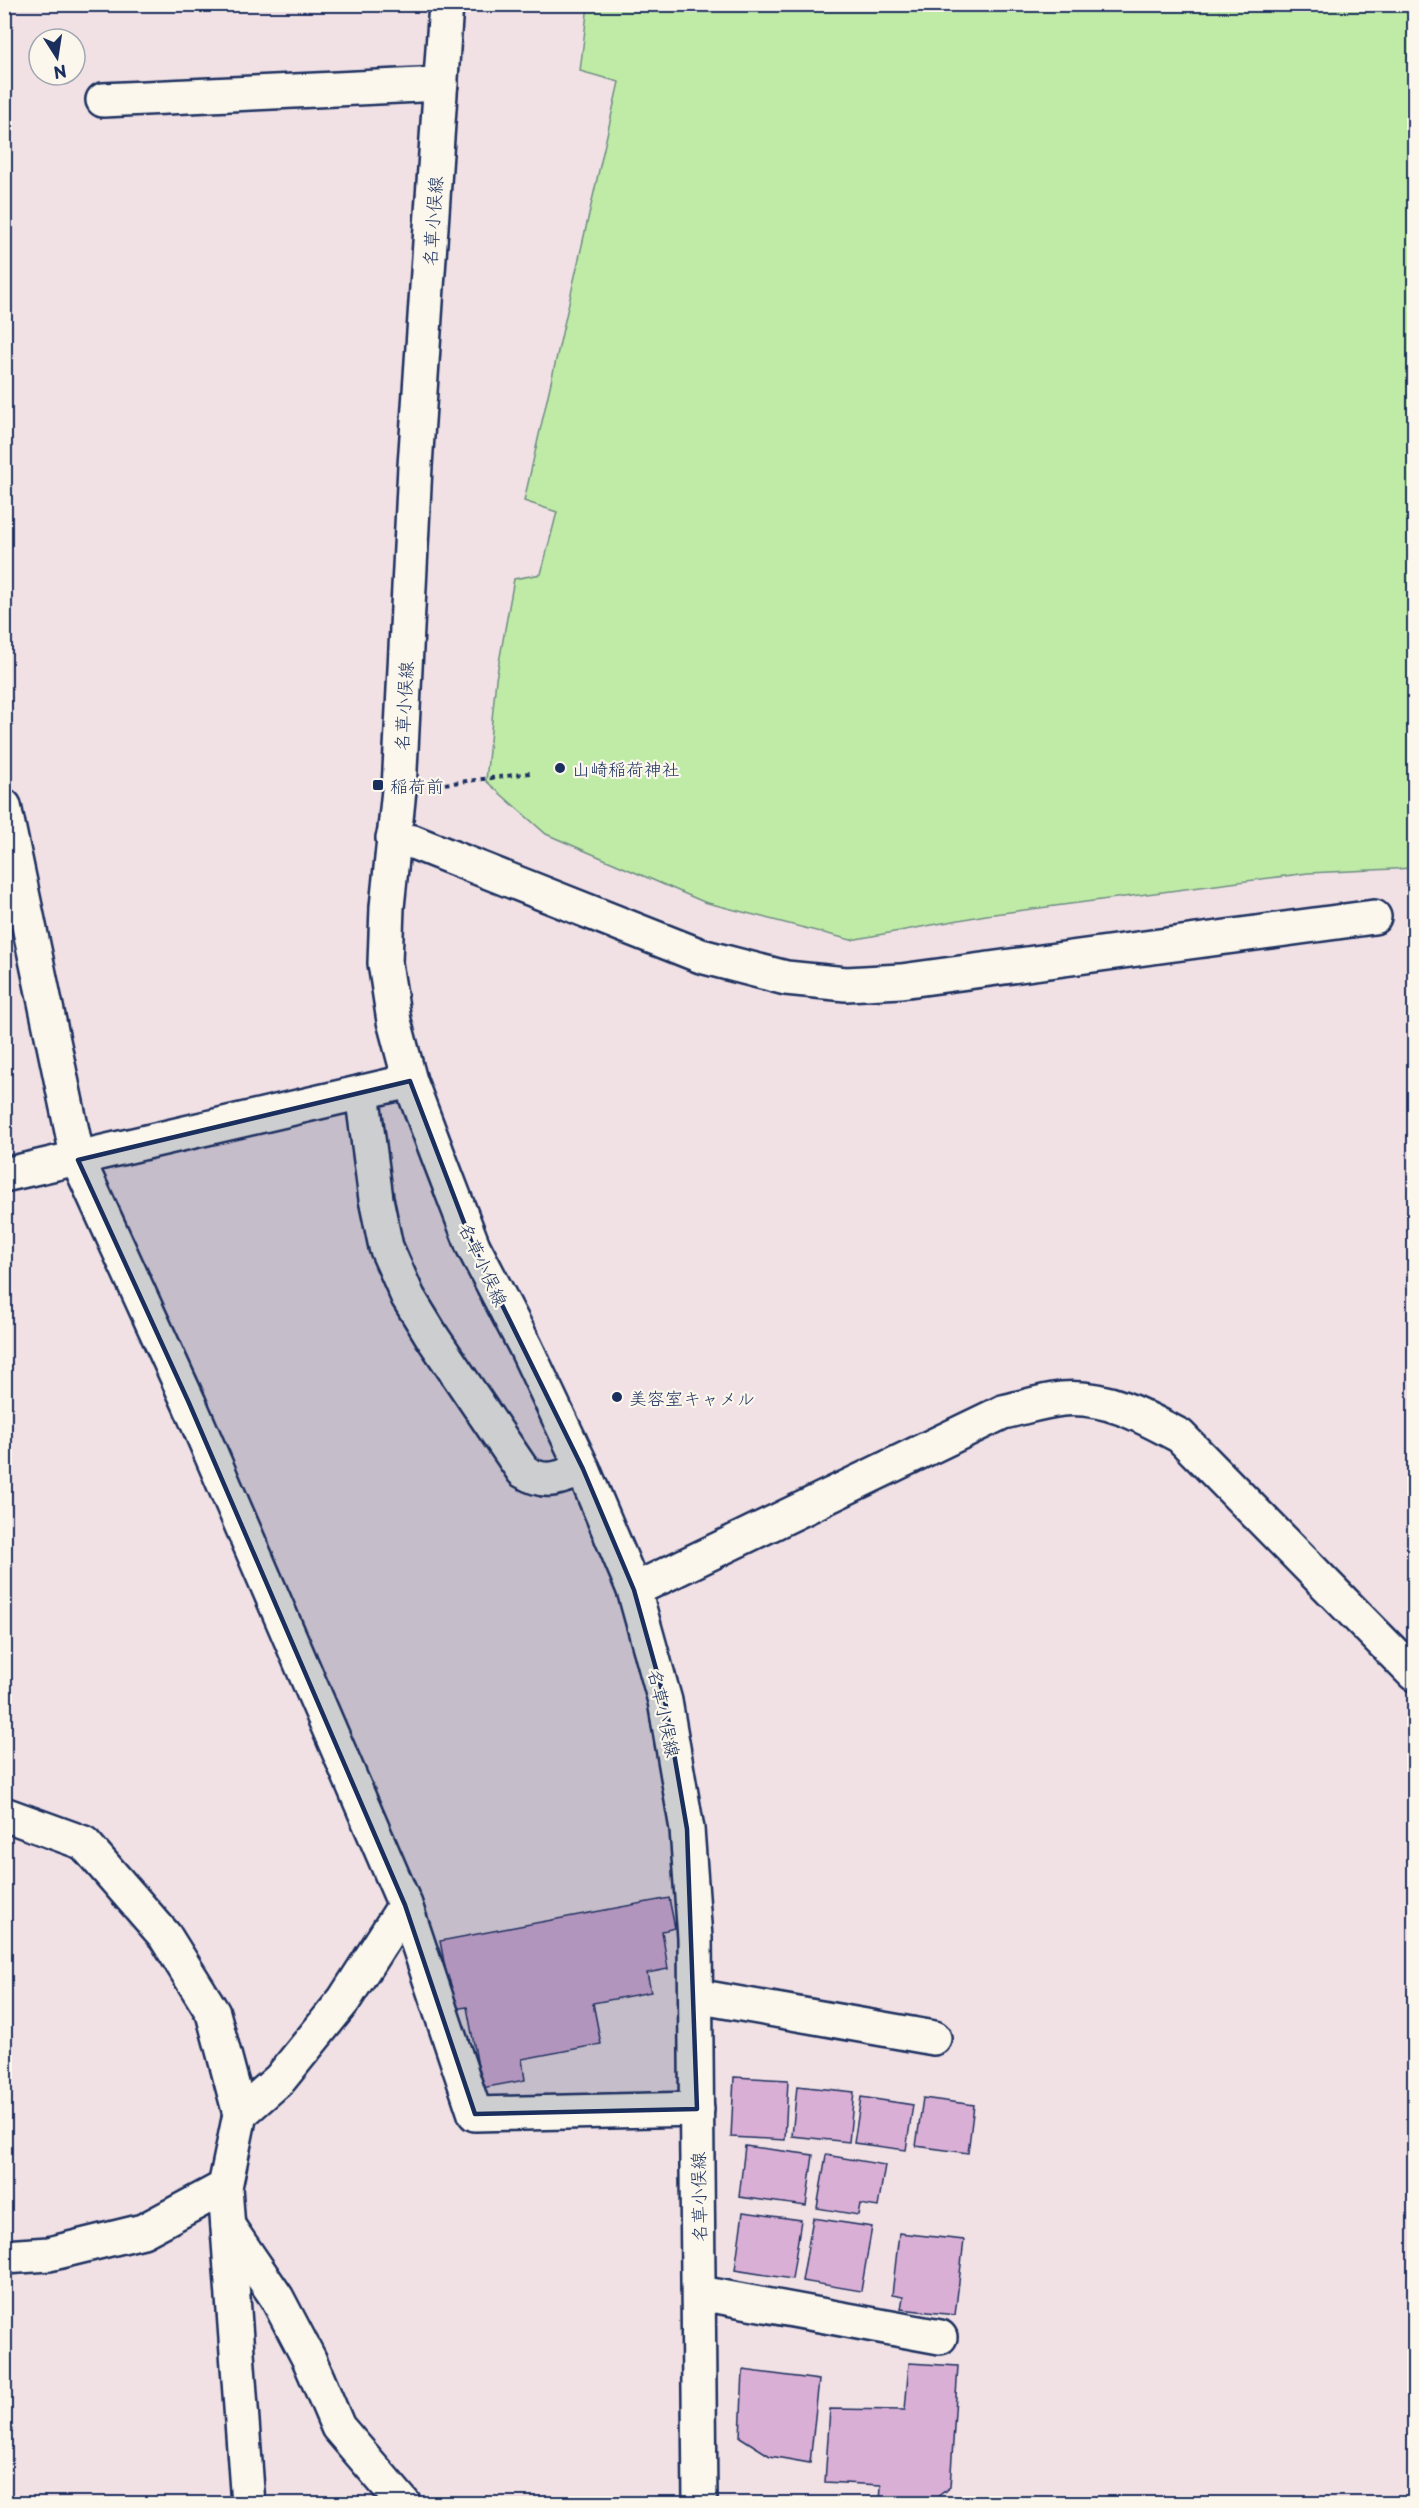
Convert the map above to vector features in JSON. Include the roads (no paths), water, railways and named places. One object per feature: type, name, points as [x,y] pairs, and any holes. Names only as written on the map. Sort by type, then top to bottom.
[{"type":"street","name":"名草小俣線","points":[[446,4],[416,466],[399,790],[393,838],[385,963],[394,1021],[410,1081],[473,1246],[525,1346],[583,1469],[634,1590],[664,1701],[687,1829],[695,1938],[700,2293],[700,2504]]},
{"type":"street","points":[[103,100],[441,84]]},
{"type":"street","points":[[4,806],[9,849],[78,1160],[189,1403],[405,1905],[476,2114],[697,2109]]},
{"type":"street","points":[[393,838],[413,842],[701,956],[786,978],[846,984],[901,981],[1374,917]]},
{"type":"street","points":[[4,1175],[78,1160],[410,1081]]},
{"type":"street","points":[[362,1092],[376,1199],[386,1247],[408,1297],[523,1471],[537,1480],[554,1479],[583,1469]]},
{"type":"street","points":[[634,1590],[671,1575],[1003,1412],[1063,1399],[1109,1403],[1146,1417],[1180,1436],[1414,1674]]},
{"type":"street","points":[[4,1814],[84,1843],[165,1936],[213,2013],[240,2114],[225,2187],[248,2504]]},
{"type":"street","points":[[240,2114],[280,2079],[344,2000],[405,1905]]},
{"type":"street","points":[[696,1996],[934,2038]]},
{"type":"street","points":[[4,2257],[50,2254],[143,2231],[225,2187]]},
{"type":"street","points":[[227,2225],[277,2298],[309,2359],[338,2427],[404,2504]]},
{"type":"street","points":[[700,2293],[940,2337]]},
{"type":"place","name":"山崎稲荷神社","points":[[560,768]]},
{"type":"place","name":"稲荷前","points":[[378,785]]},
{"type":"place","name":"美容室キャメル","points":[[617,1397]]}]
